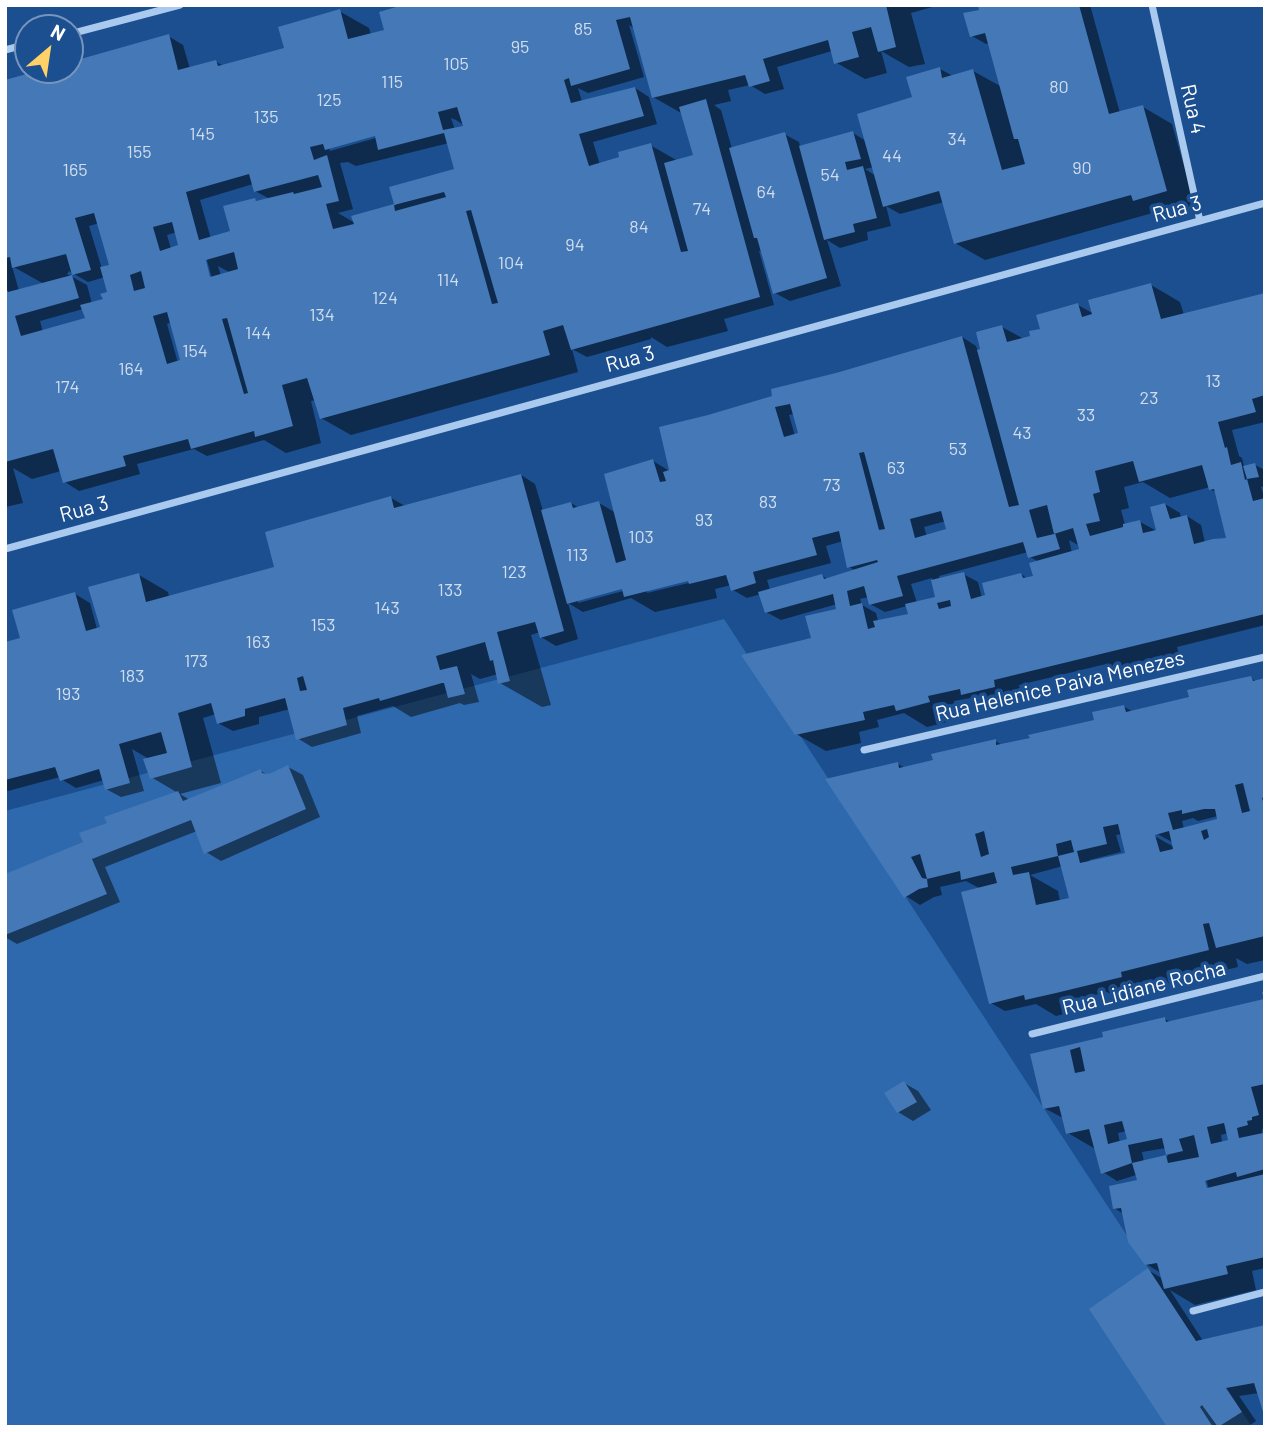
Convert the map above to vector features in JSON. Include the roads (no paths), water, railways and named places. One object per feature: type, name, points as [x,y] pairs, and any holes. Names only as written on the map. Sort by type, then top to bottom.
[{"type":"street","points":[[84,30],[180,5]]},
{"type":"street","name":"Rua 4","points":[[1152,5],[1200,221]]},
{"type":"street","name":"Rua 3","points":[[5,548],[1265,203]]},
{"type":"street","name":"Rua Helenice Paiva Menezes","points":[[864,750],[1265,657]]},
{"type":"street","name":"Rua Lidiane Rocha","points":[[1032,1034],[1265,976]]},
{"type":"street","points":[[1194,1311],[1265,1293]]}]
